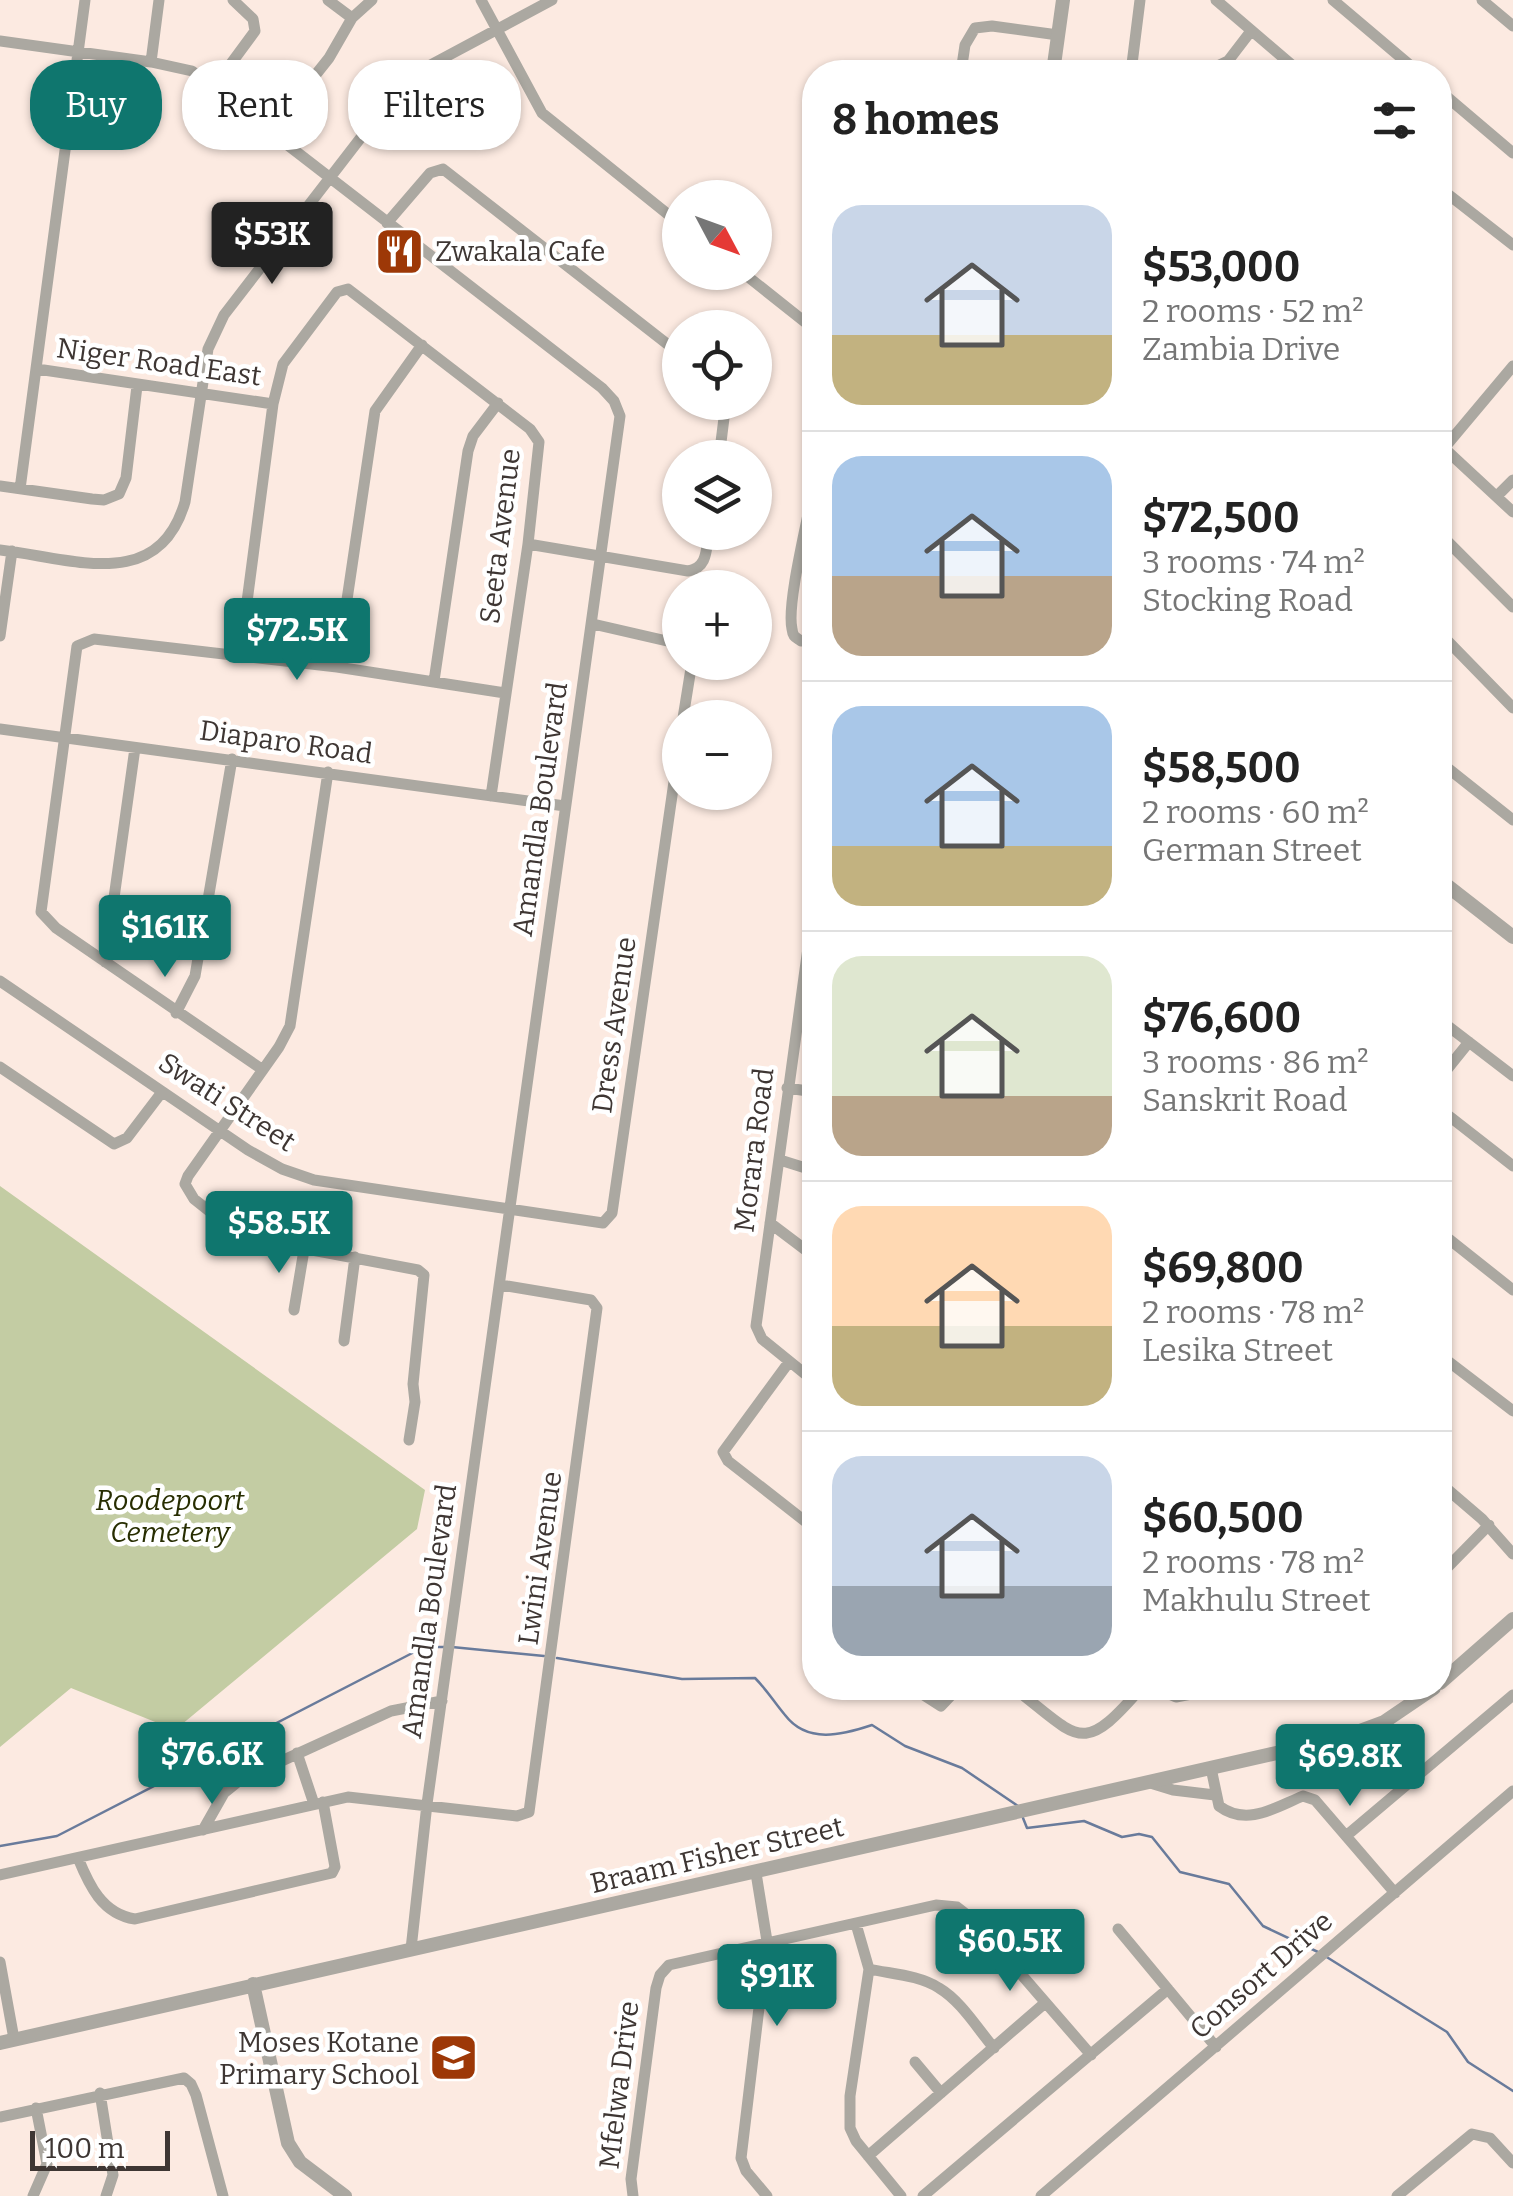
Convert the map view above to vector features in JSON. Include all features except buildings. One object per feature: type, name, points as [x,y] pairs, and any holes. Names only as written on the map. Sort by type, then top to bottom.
[{"type":"street","points":[[20,489],[85,0]]},
{"type":"street","points":[[150,60],[159,0]]},
{"type":"street","points":[[233,0],[251,15],[256,27],[233,60]]},
{"type":"street","points":[[328,0],[352,18]]},
{"type":"street","points":[[327,60],[352,18],[372,0]]},
{"type":"street","points":[[482,0],[547,120],[662,210]]},
{"type":"street","points":[[0,636],[6,550],[116,565],[148,555],[165,542],[179,522],[185,502],[200,394],[216,326],[407,80],[552,0]]},
{"type":"street","points":[[1055,60],[1063,0]]},
{"type":"street","points":[[1132,60],[1140,0]]},
{"type":"street","points":[[1216,0],[1286,60]]},
{"type":"street","points":[[1333,0],[1404,60]]},
{"type":"street","points":[[1482,0],[1513,26]]},
{"type":"street","points":[[962,60],[965,45],[976,28],[992,26],[1058,35]]},
{"type":"street","points":[[1229,60],[1251,31]]},
{"type":"street","name":"Amandla Boulevard","points":[[0,41],[136,60]]},
{"type":"street","points":[[1452,101],[1513,154]]},
{"type":"street","name":"Amandla Boulevard","points":[[293,150],[602,388],[614,401],[620,416],[427,1804],[411,1949]]},
{"type":"street","points":[[386,223],[430,172],[443,168],[662,340]]},
{"type":"street","points":[[1452,197],[1513,245]]},
{"type":"street","name":"Seeta Avenue","points":[[240,655],[273,404],[286,359],[341,290],[356,293],[530,429],[539,442],[491,796]]},
{"type":"street","points":[[765,290],[802,320]]},
{"type":"street","points":[[337,667],[375,411],[422,345]]},
{"type":"street","points":[[1452,438],[1513,366]]},
{"type":"street","name":"Niger Road East","points":[[36,369],[273,404]]},
{"type":"street","points":[[0,486],[92,500],[119,494],[126,478],[137,386]]},
{"type":"street","points":[[434,681],[468,451],[473,436],[498,403]]},
{"type":"street","points":[[1452,458],[1513,512]]},
{"type":"street","points":[[1498,496],[1513,480]]},
{"type":"street","points":[[528,544],[602,559],[694,570],[704,560],[706,550]]},
{"type":"street","points":[[1452,546],[1513,607]]},
{"type":"street","points":[[801,641],[791,628],[802,550]]},
{"type":"street","points":[[592,624],[662,640]]},
{"type":"street","points":[[263,1070],[176,1013],[48,921],[41,912],[75,650],[81,642],[94,640],[337,667],[505,693]]},
{"type":"street","points":[[1452,645],[1513,708]]},
{"type":"street","name":"Diaparo Road","points":[[0,729],[565,806]]},
{"type":"street","points":[[105,962],[135,748]]},
{"type":"street","points":[[176,1013],[188,995],[197,966],[232,759]]},
{"type":"street","points":[[328,772],[290,1026],[186,1184],[189,1194],[228,1226],[254,1239],[355,1256],[418,1270],[424,1275],[413,1384],[416,1402],[409,1440]]},
{"type":"street","points":[[1452,772],[1513,820]]},
{"type":"street","name":"Dress Avenue","points":[[512,1208],[598,1222],[606,1222],[610,1216],[670,810]]},
{"type":"street","points":[[1452,890],[1513,938]]},
{"type":"street","name":"Swati Street","points":[[0,981],[219,1131],[264,1160],[300,1176],[512,1208]]},
{"type":"street","name":"Morara Road","points":[[802,986],[756,1326],[762,1338],[802,1372]]},
{"type":"street","points":[[1452,1029],[1513,1076]]},
{"type":"street","points":[[1452,1063],[1469,1042]]},
{"type":"street","points":[[0,1067],[114,1144],[127,1138],[162,1092]]},
{"type":"street","points":[[787,1088],[802,1090]]},
{"type":"street","points":[[1452,1118],[1513,1166]]},
{"type":"street","points":[[780,1160],[802,1167]]},
{"type":"street","points":[[770,1223],[802,1247]]},
{"type":"street","points":[[1452,1242],[1513,1290]]},
{"type":"street","points":[[294,1310],[304,1250]]},
{"type":"street","points":[[344,1341],[355,1256]]},
{"type":"street","name":"Lwini Avenue","points":[[427,1804],[507,1816],[528,1814],[554,1649],[597,1308],[591,1300],[501,1285]]},
{"type":"street","points":[[789,1362],[723,1454],[802,1518]]},
{"type":"street","points":[[1452,1364],[1513,1412]]},
{"type":"street","points":[[1452,1494],[1513,1554]]},
{"type":"street","points":[[1452,1562],[1488,1525]]},
{"type":"street","points":[[1452,1672],[1513,1620]]},
{"type":"street","points":[[1346,1836],[1513,1695]]},
{"type":"street","points":[[1030,1700],[1065,1727],[1085,1734],[1112,1722],[1131,1700]]},
{"type":"street","name":"Braam Fisher Street","points":[[7,2041],[1211,1768],[1364,1730],[1417,1700]]},
{"type":"street","points":[[203,1830],[234,1783],[391,1710],[442,1701]]},
{"type":"street","points":[[78,1858],[96,1897],[131,1918],[326,1875],[334,1868],[319,1803],[298,1752]]},
{"type":"street","points":[[1211,1768],[1219,1806],[1243,1816],[1286,1805],[1299,1796],[1309,1797],[1396,1893]]},
{"type":"street","points":[[1147,1782],[1173,1790],[1216,1794]]},
{"type":"street","name":"Consort Drive","points":[[1041,2196],[1513,1791]]},
{"type":"street","points":[[0,1874],[353,1796],[427,1804]]},
{"type":"street","points":[[756,1873],[767,1941],[741,2145],[746,2170],[766,2196]]},
{"type":"street","name":"Mfelwa Drive","points":[[633,2196],[631,2179],[660,1974],[670,1965],[944,1904],[969,1914],[1045,2003]]},
{"type":"street","points":[[856,1924],[868,1969],[848,2115],[856,2141],[901,2196]]},
{"type":"street","points":[[1118,1930],[1216,2046]]},
{"type":"street","points":[[0,1962],[7,2041]]},
{"type":"street","points":[[868,1969],[940,1988],[994,2048]]},
{"type":"street","points":[[253,1984],[288,2144],[300,2162],[345,2196]]},
{"type":"street","points":[[923,2196],[1168,1989]]},
{"type":"street","points":[[868,2156],[1045,2003],[1091,2055]]},
{"type":"street","points":[[915,2062],[941,2094]]},
{"type":"street","points":[[0,2117],[172,2078],[188,2080],[196,2095],[222,2196]]},
{"type":"street","points":[[100,2093],[113,2175],[106,2196]]},
{"type":"street","points":[[33,2196],[47,2164],[36,2108]]},
{"type":"street","points":[[1397,2196],[1472,2134],[1490,2138],[1513,2163]]},
{"type":"green space","name":"Roodepoort Cemetery","points":[[0,1186],[425,1490],[417,1529],[175,1730],[71,1688],[0,1747]]},
{"type":"waterway","points":[[0,1846],[57,1836],[424,1647],[444,1647]]},
{"type":"waterway","points":[[452,1647],[544,1656]]},
{"type":"waterway","points":[[557,1658],[682,1679],[755,1678],[785,1715],[804,1730],[826,1735],[872,1725],[905,1746],[962,1768],[1018,1806]]},
{"type":"waterway","points":[[1023,1818],[1027,1828],[1084,1821],[1122,1837],[1152,1837],[1180,1872],[1229,1884],[1263,1926],[1318,1952]]},
{"type":"waterway","points":[[1325,1956],[1447,2032],[1468,2062],[1513,2091]]},
{"type":"place","name":"Zwakala Cafe","points":[[400,251]]},
{"type":"place","name":"Moses Kotane Primary School","points":[[454,2058]]}]
